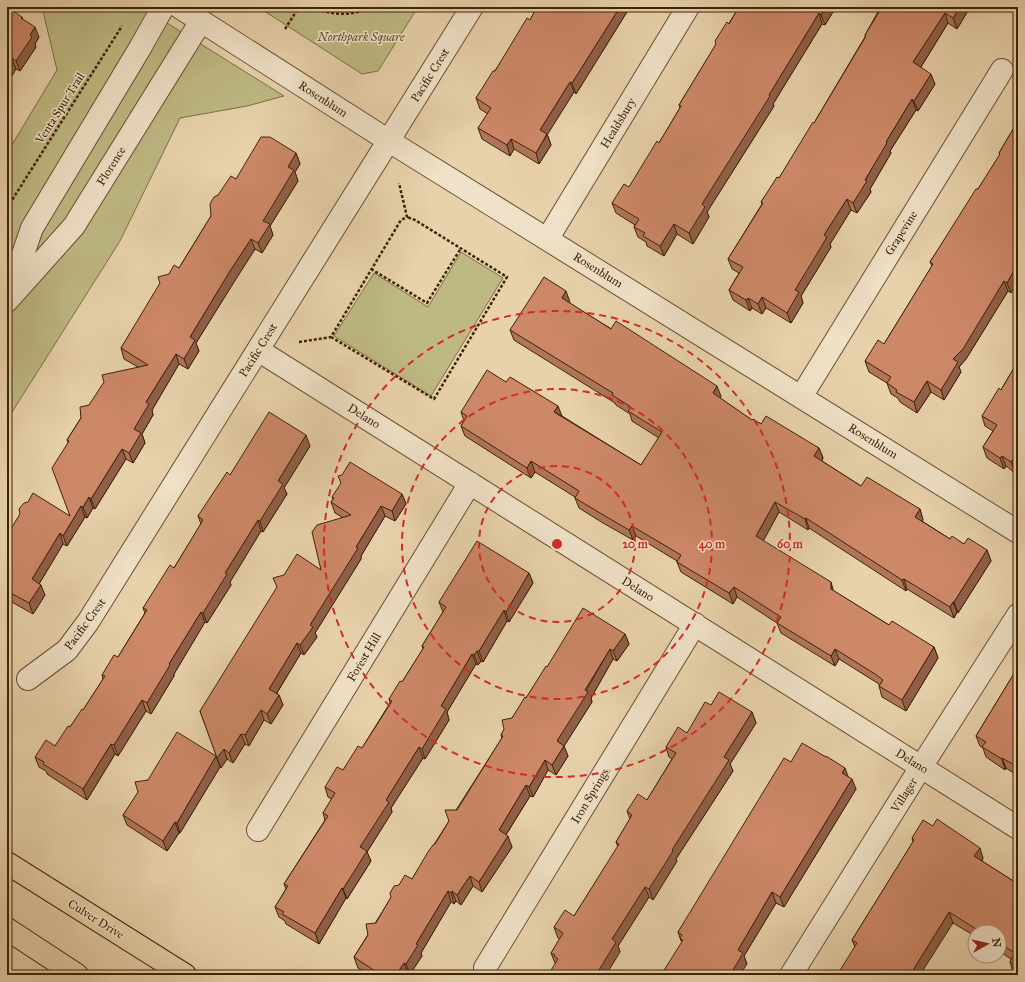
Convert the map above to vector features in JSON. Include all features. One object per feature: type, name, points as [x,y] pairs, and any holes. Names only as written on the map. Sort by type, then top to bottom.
[{"type":"main road","name":"Culver Drive","points":[[7,863],[185,975]]},
{"type":"main road","points":[[7,929],[78,975]]},
{"type":"street","name":"Florence","points":[[7,301],[32,228],[163,7]]},
{"type":"street","name":"Rosenblum","points":[[179,7],[389,141],[548,238],[1018,532]]},
{"type":"street","name":"Pacific Crest","points":[[28,679],[67,650],[88,622],[472,7]]},
{"type":"street","name":"Healdsbury","points":[[548,238],[688,7]]},
{"type":"street","name":"Florence","points":[[7,301],[74,226],[201,21]]},
{"type":"street","name":"Grapevine","points":[[801,397],[1002,70]]},
{"type":"street","name":"Delano","points":[[258,350],[1018,828]]},
{"type":"street","name":"Forest Hill","points":[[258,830],[470,483]]},
{"type":"street","name":"Villager","points":[[791,975],[1018,615]]},
{"type":"street","name":"Iron Springs","points":[[485,968],[695,624]]},
{"type":"path","points":[[285,29],[299,7]]},
{"type":"path","points":[[312,7],[323,12],[346,15],[375,7]]},
{"type":"path","name":"Venta Spur Trail","points":[[7,208],[124,24]]},
{"type":"path","points":[[399,183],[407,217]]},
{"type":"path","points":[[299,342],[331,336],[434,399],[507,277],[415,220],[407,217],[401,220],[331,336]]},
{"type":"path","points":[[371,269],[427,303],[461,248]]},
{"type":"green space","points":[[42,7],[177,7],[167,23],[284,96],[247,106],[180,118],[120,241],[7,420],[7,153],[57,70]]},
{"type":"green space","name":"Northpark Square","points":[[258,7],[418,7],[378,71],[362,74]]},
{"type":"green space","points":[[461,252],[503,278],[431,396],[334,336],[374,273],[428,307]]},
{"type":"building","points":[[7,7],[35,27],[30,35],[32,37],[16,61],[12,58],[7,67]]},
{"type":"building","points":[[537,7],[620,7],[540,130],[547,134],[536,153],[511,139],[507,145],[478,128],[491,108],[476,98],[493,71],[495,71],[527,18],[530,20]]},
{"type":"building","points":[[739,7],[826,7],[821,15],[819,13],[769,95],[770,96],[702,204],[705,207],[689,233],[674,224],[660,246],[643,236],[645,233],[634,227],[639,219],[612,203],[624,184],[629,187],[657,141],[659,143],[681,106],[679,105],[716,44],[715,41],[727,22],[729,24]]},
{"type":"building","points":[[882,7],[960,7],[953,18],[945,13],[913,62],[931,74],[914,101],[912,99],[886,142],[887,143],[865,180],[867,181],[853,203],[847,199],[824,235],[827,237],[795,290],[799,292],[787,313],[762,297],[758,304],[748,298],[746,300],[729,290],[743,267],[728,259],[763,203],[761,202],[777,177],[779,178],[813,122],[814,123]]},
{"type":"building","points":[[1015,126],[1018,128],[1018,263],[1007,283],[1004,281],[963,349],[953,359],[958,362],[941,390],[927,381],[914,402],[896,392],[897,390],[887,383],[891,377],[865,361],[878,340],[884,344],[933,264],[930,262],[1000,154],[999,153]]},
{"type":"building","points":[[261,137],[270,137],[296,153],[288,167],[294,170],[263,221],[270,224],[258,243],[251,239],[190,337],[195,340],[184,359],[176,354],[146,402],[149,404],[134,429],[141,433],[129,453],[122,449],[91,499],[89,497],[83,507],[81,506],[63,536],[60,533],[32,579],[41,585],[29,603],[7,591],[7,535],[20,514],[19,509],[24,503],[28,502],[33,493],[70,516],[52,468],[81,418],[80,407],[89,405],[104,382],[102,375],[148,365],[121,348],[160,283],[158,277],[169,274],[174,265],[179,268],[211,216],[210,204],[214,197],[218,195],[231,176],[236,179]]},
{"type":"building","points":[[544,277],[566,291],[562,298],[611,329],[616,321],[717,386],[713,393],[752,420],[753,419],[761,424],[766,416],[819,448],[814,456],[861,486],[867,477],[920,509],[915,517],[950,539],[952,536],[964,544],[968,538],[987,550],[950,607],[904,579],[902,580],[806,518],[805,519],[775,502],[756,536],[831,582],[831,589],[889,625],[892,621],[934,647],[902,700],[879,686],[883,680],[835,649],[831,656],[777,623],[781,617],[734,587],[729,593],[677,562],[681,555],[632,526],[629,530],[575,498],[579,491],[531,461],[527,468],[461,426],[467,416],[461,412],[487,370],[506,382],[510,377],[558,406],[554,412],[641,465],[662,432],[628,411],[631,407],[612,395],[613,393],[510,330]]},
{"type":"building","points":[[1018,361],[1018,456],[1016,455],[1011,462],[1002,456],[1000,458],[983,447],[997,425],[982,416],[999,388],[1001,390]]},
{"type":"building","points":[[269,412],[306,435],[278,481],[283,484],[260,521],[258,520],[225,573],[227,574],[203,613],[201,612],[147,703],[142,700],[114,745],[111,744],[83,789],[43,764],[44,762],[35,757],[46,740],[55,746],[68,726],[70,727],[82,709],[83,710],[105,676],[102,675],[114,655],[118,657],[147,610],[143,608],[170,565],[174,568],[203,520],[198,516],[227,472],[230,475]]},
{"type":"building","points":[[350,462],[402,494],[392,511],[381,506],[356,547],[358,548],[310,625],[313,627],[300,645],[297,643],[269,689],[279,695],[267,714],[261,710],[245,735],[241,734],[229,753],[224,749],[217,758],[200,711],[277,587],[273,578],[284,575],[297,554],[321,570],[312,532],[317,525],[351,515],[331,502],[334,498],[332,497],[341,483],[338,476],[342,475]]},
{"type":"building","points":[[477,541],[529,573],[506,612],[504,610],[479,651],[477,651],[474,655],[472,654],[441,706],[446,709],[422,749],[419,747],[386,800],[389,802],[360,847],[367,851],[343,889],[342,888],[315,933],[282,914],[284,912],[275,907],[288,886],[284,884],[328,816],[323,813],[335,793],[325,787],[337,767],[343,770],[358,746],[362,748],[392,701],[389,699],[400,681],[402,682],[424,647],[422,646],[446,607],[439,602]]},
{"type":"building","points":[[583,608],[625,634],[613,651],[610,649],[585,690],[588,692],[557,741],[564,746],[552,765],[545,760],[529,787],[526,785],[499,830],[508,836],[479,882],[470,876],[457,895],[452,891],[451,893],[448,891],[416,944],[418,945],[406,964],[404,963],[396,975],[381,975],[354,957],[368,935],[366,924],[376,923],[391,897],[390,893],[394,886],[399,885],[405,875],[412,879],[449,821],[445,810],[457,810],[503,736],[501,735],[504,729],[502,720],[512,718],[546,666],[547,667]]},
{"type":"building","points":[[1018,667],[1018,767],[982,747],[986,742],[976,736]]},
{"type":"building","points":[[719,692],[752,712],[724,757],[729,760],[649,889],[645,887],[612,939],[616,942],[596,975],[548,975],[558,959],[551,953],[563,933],[554,927],[565,910],[574,916],[619,844],[616,842],[632,815],[627,811],[638,794],[647,800],[676,753],[666,747],[678,727],[687,733],[705,702],[711,705]]},
{"type":"building","points":[[177,732],[216,756],[177,823],[175,822],[163,841],[123,815],[138,792],[135,782],[148,780]]},
{"type":"building","points":[[802,743],[845,768],[842,773],[852,779],[780,897],[772,892],[738,950],[743,953],[730,975],[661,975],[683,940],[680,938],[682,935],[678,932],[784,758],[791,762]]},
{"type":"building","points":[[937,819],[980,848],[974,856],[1018,884],[1018,967],[1010,962],[1015,953],[1007,948],[1007,924],[968,924],[949,912],[910,975],[837,975],[857,943],[852,940],[914,840],[912,838],[923,820],[933,826]]}]
